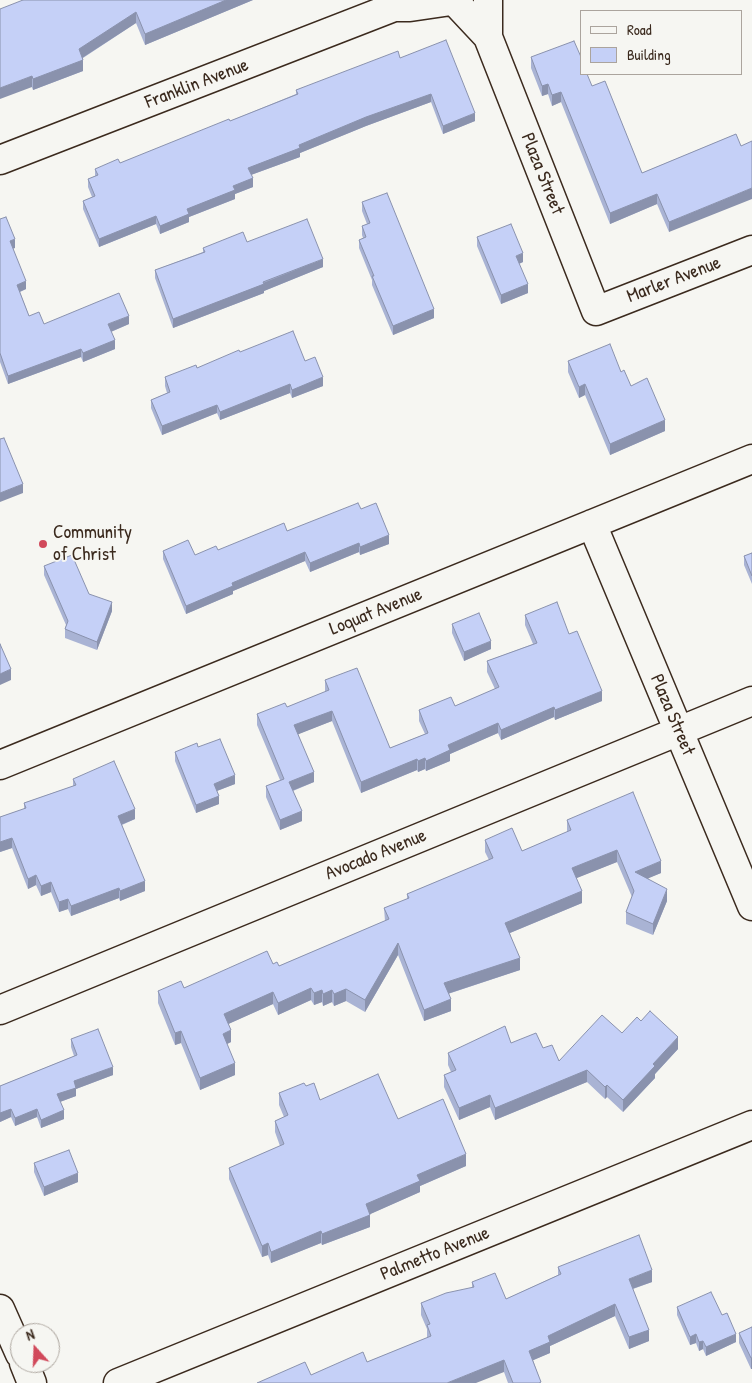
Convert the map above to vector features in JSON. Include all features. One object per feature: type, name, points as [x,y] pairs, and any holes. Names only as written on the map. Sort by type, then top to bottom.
[{"type":"street","name":"Plaza Street","points":[[488,0],[488,37]]},
{"type":"street","name":"Plaza Street","points":[[460,1],[488,37],[596,311]]},
{"type":"street","name":"Franklin Avenue","points":[[0,160],[399,4],[410,7],[460,1]]},
{"type":"street","name":"Marler Avenue","points":[[596,311],[752,250]]},
{"type":"street","name":"Loquat Avenue","points":[[0,765],[752,459]]},
{"type":"street","name":"Plaza Street","points":[[592,524],[752,906]]},
{"type":"street","name":"Avocado Avenue","points":[[0,1010],[752,701]]},
{"type":"street","name":"Palmetto Avenue","points":[[118,1383],[752,1125]]},
{"type":"street","points":[[0,1309],[10,1332]]},
{"type":"building","points":[[23,0],[226,0],[145,34],[136,12],[79,49],[83,60],[33,79],[32,76],[0,88],[0,9]]},
{"type":"building","points":[[446,40],[475,113],[443,126],[431,94],[366,117],[299,145],[300,148],[248,168],[253,178],[233,186],[235,190],[187,209],[189,214],[160,226],[156,216],[99,239],[83,201],[95,196],[88,179],[98,175],[95,169],[118,159],[120,163],[229,119],[230,121],[298,94],[296,90],[398,51],[400,58]]},
{"type":"building","points":[[574,41],[580,55],[580,75],[587,75],[592,86],[605,81],[642,173],[736,134],[741,146],[752,141],[752,188],[669,222],[657,194],[610,213],[561,92],[552,95],[548,84],[542,86],[531,57]]},
{"type":"building","points":[[387,193],[434,309],[393,326],[359,240],[366,237],[362,226],[370,223],[362,202]]},
{"type":"building","points":[[6,217],[15,239],[10,241],[26,281],[17,285],[29,316],[39,312],[44,324],[119,293],[129,316],[108,324],[115,340],[83,353],[81,349],[8,376],[0,353],[0,219]]},
{"type":"building","points":[[307,219],[323,259],[173,319],[155,270],[205,252],[203,248],[243,232],[247,242]]},
{"type":"building","points":[[511,224],[523,253],[516,256],[528,284],[501,295],[477,237]]},
{"type":"building","points":[[293,331],[305,361],[315,357],[323,377],[292,390],[290,384],[220,412],[217,405],[162,426],[151,400],[170,392],[165,377],[196,365],[197,368],[239,350],[240,352]]},
{"type":"building","points":[[610,344],[621,372],[624,370],[631,386],[647,378],[665,420],[610,444],[585,384],[579,387],[568,361]]},
{"type":"building","points":[[4,438],[23,484],[0,493],[0,439]]},
{"type":"building","points":[[358,503],[361,509],[376,503],[389,535],[360,547],[359,543],[310,563],[305,552],[232,583],[233,586],[186,606],[163,551],[188,540],[195,555],[216,546],[218,550],[284,523],[287,531]]},
{"type":"building","points":[[752,553],[752,576],[744,556]]},
{"type":"building","points":[[72,555],[89,594],[112,602],[97,642],[65,629],[68,621],[44,566]]},
{"type":"building","points":[[557,602],[569,634],[577,631],[602,691],[555,710],[554,707],[501,730],[498,723],[448,745],[450,750],[426,761],[425,758],[418,761],[417,759],[361,782],[332,711],[294,725],[314,772],[289,782],[302,811],[280,820],[266,786],[284,779],[257,714],[285,703],[287,707],[329,690],[325,680],[357,668],[390,748],[428,733],[419,710],[451,697],[455,706],[499,687],[487,661],[537,643],[525,615]]},
{"type":"building","points":[[479,613],[491,641],[464,652],[452,624]]},
{"type":"building","points":[[0,644],[11,669],[0,674]]},
{"type":"building","points":[[220,739],[235,775],[214,784],[219,796],[196,805],[175,752],[197,743],[198,747]]},
{"type":"building","points":[[114,761],[135,809],[118,816],[145,881],[120,891],[119,888],[71,906],[68,899],[59,902],[51,882],[41,886],[36,875],[28,879],[12,838],[0,842],[0,817],[26,808],[24,803],[76,785],[73,779]]},
{"type":"building","points":[[633,792],[661,861],[635,872],[667,889],[653,924],[626,912],[634,891],[617,850],[572,868],[582,891],[505,923],[520,958],[444,983],[451,999],[424,1010],[398,943],[365,1000],[346,989],[334,994],[332,990],[323,994],[322,990],[314,993],[311,988],[278,1003],[273,992],[224,1014],[231,1030],[223,1034],[235,1063],[200,1078],[181,1031],[175,1033],[158,991],[181,981],[184,988],[267,951],[273,964],[277,962],[279,966],[389,919],[384,908],[409,898],[407,894],[493,858],[485,840],[512,828],[522,851],[571,830],[567,820]]},
{"type":"building","points":[[650,1011],[678,1037],[653,1064],[655,1066],[623,1100],[607,1085],[605,1087],[587,1070],[495,1108],[490,1095],[459,1108],[444,1075],[456,1070],[448,1053],[505,1026],[511,1043],[536,1033],[543,1048],[552,1045],[559,1061],[602,1015],[622,1033],[637,1017],[641,1021]]},
{"type":"building","points":[[98,1029],[113,1067],[74,1081],[76,1088],[57,1094],[64,1110],[41,1120],[37,1109],[15,1118],[11,1109],[0,1113],[0,1086],[77,1055],[71,1039]]},
{"type":"building","points":[[378,1074],[398,1119],[443,1099],[466,1154],[417,1175],[420,1181],[366,1204],[370,1215],[322,1234],[321,1231],[271,1252],[268,1243],[262,1246],[229,1168],[284,1144],[275,1121],[288,1115],[279,1093],[304,1083],[306,1086],[314,1083],[320,1100]]},
{"type":"building","points":[[69,1150],[78,1173],[44,1187],[34,1163]]},
{"type":"building","points":[[639,1235],[652,1270],[629,1279],[649,1330],[629,1337],[615,1304],[548,1336],[550,1342],[529,1351],[541,1382],[539,1383],[513,1383],[504,1360],[447,1383],[257,1383],[305,1362],[311,1375],[363,1352],[367,1362],[431,1336],[427,1325],[430,1324],[421,1303],[446,1293],[474,1287],[472,1282],[495,1273],[506,1299],[561,1274],[558,1267]]},
{"type":"building","points":[[711,1292],[722,1315],[727,1313],[736,1334],[706,1347],[703,1341],[699,1342],[696,1334],[690,1337],[677,1307]]},
{"type":"building","points":[[752,1327],[752,1358],[751,1358],[739,1333]]},
{"type":"place","name":"Community of Christ","points":[[43,544]]}]
